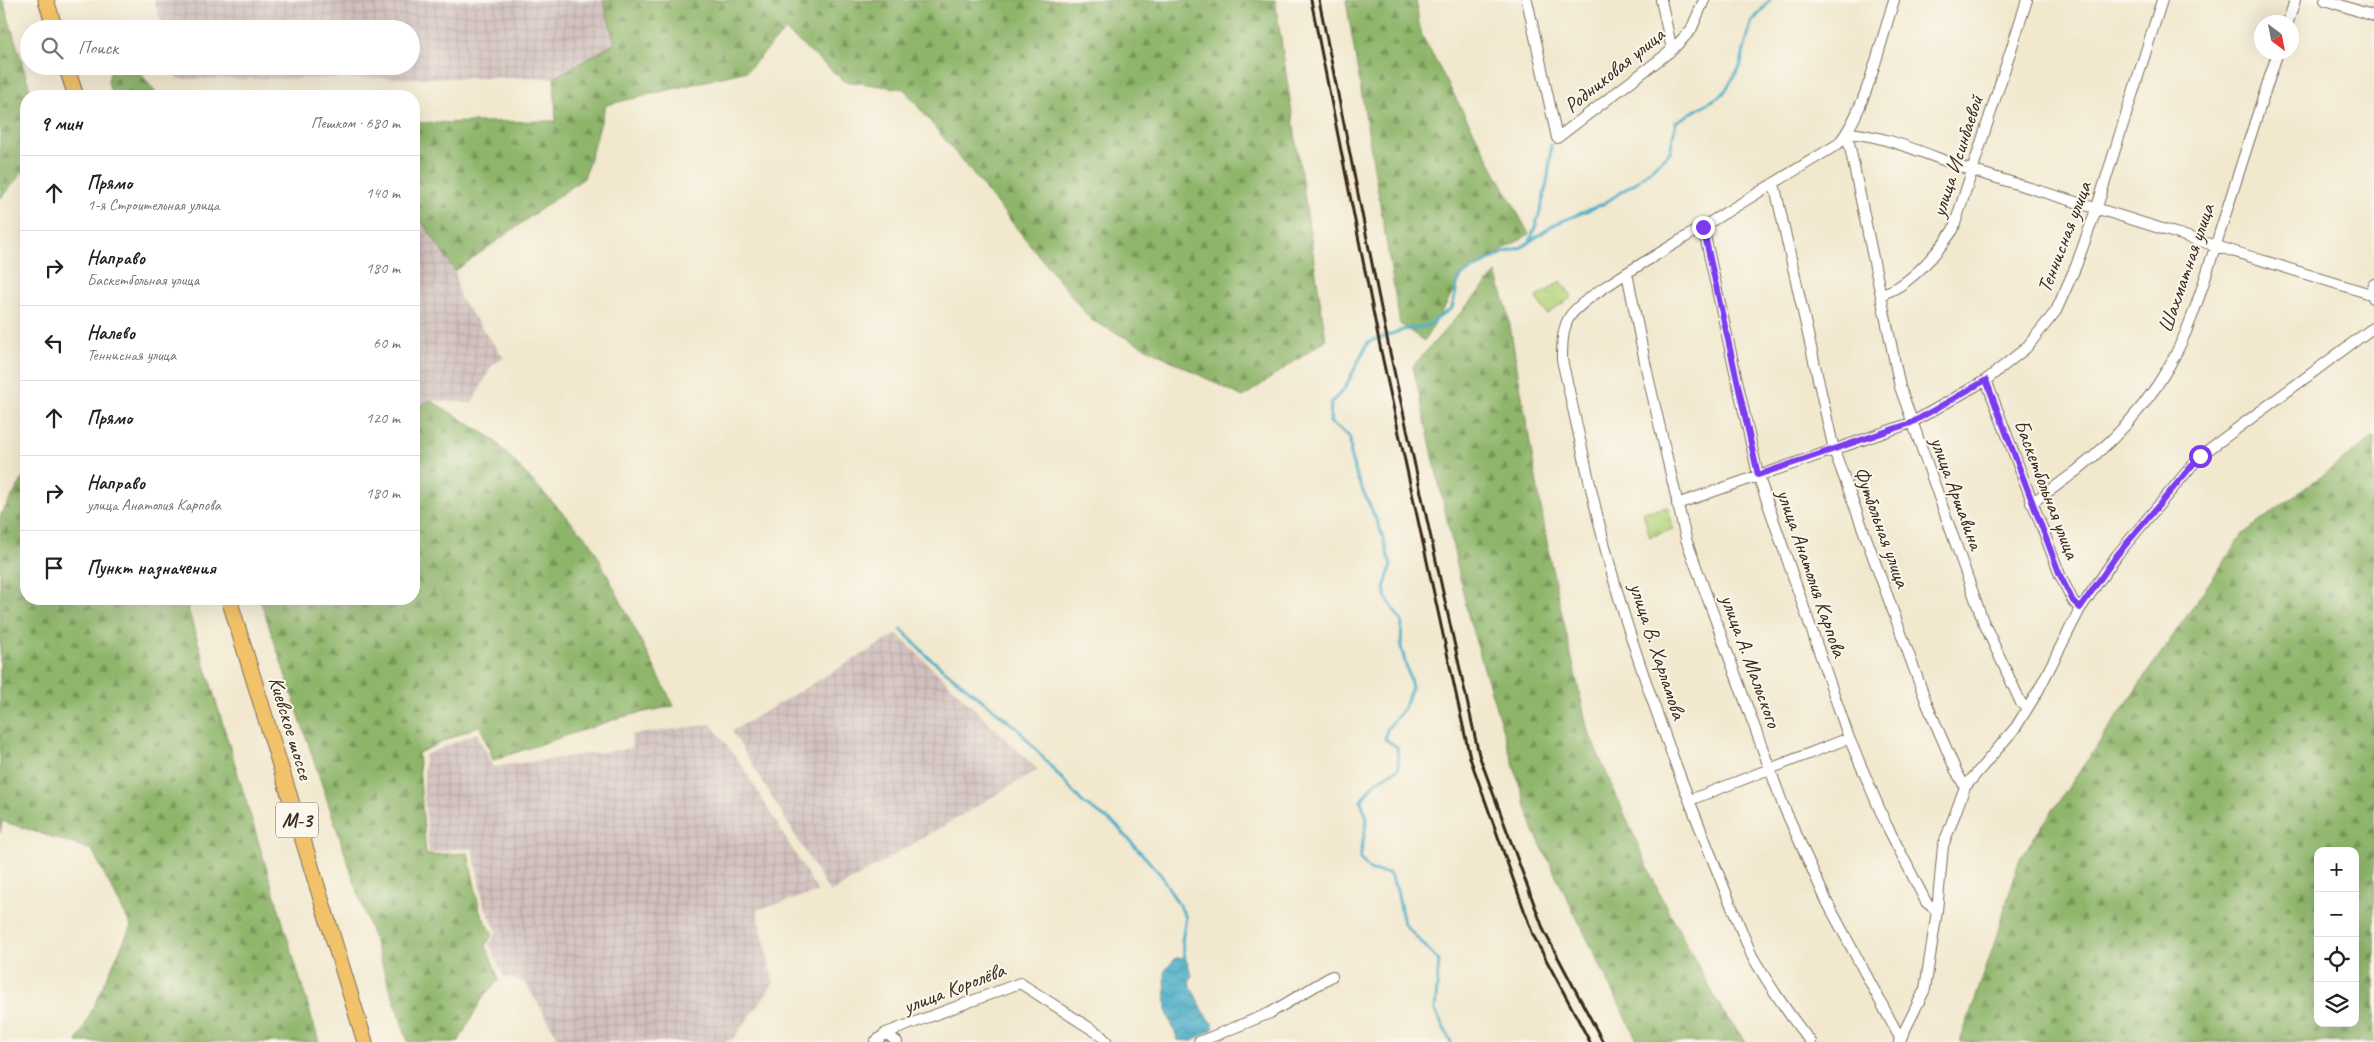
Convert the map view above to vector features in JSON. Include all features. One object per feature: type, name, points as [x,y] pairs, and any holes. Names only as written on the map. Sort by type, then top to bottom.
[{"type":"highway","points":[[46,0],[52,20]]},
{"type":"highway","points":[[69,75],[74,90]]},
{"type":"highway","name":"Киевское шоссе","points":[[232,605],[365,1042]]},
{"type":"street","name":"Родниковая улица","points":[[1528,0],[1557,138],[1672,50],[1690,30],[1704,0]]},
{"type":"street","points":[[1661,0],[1672,50]]},
{"type":"street","points":[[1894,0],[1858,111],[1847,133],[1866,134],[1973,171],[2097,207],[2215,246],[2373,293]]},
{"type":"street","name":"улица Исинбаевой","points":[[1881,294],[1890,292],[1904,282],[1943,244],[1956,224],[2027,0]]},
{"type":"street","name":"Теннисная улица","points":[[1677,504],[1911,423],[1986,380],[2026,348],[2056,310],[2076,266],[2097,207],[2162,0]]},
{"type":"street","points":[[2290,15],[2295,0]]},
{"type":"street","points":[[2325,0],[2374,16]]},
{"type":"street","name":"Шахматная улица","points":[[2031,502],[2063,482],[2099,454],[2138,412],[2168,368],[2194,313],[2275,60]]},
{"type":"street","name":"улица В. Харламова","points":[[1811,1042],[1775,994],[1752,956],[1655,709],[1625,617],[1601,526],[1562,360],[1564,332],[1570,316],[1585,303],[1627,273],[1838,144],[1847,133]]},
{"type":"street","name":"улица Аршавина","points":[[1847,133],[1900,387],[1911,423],[1983,621],[2021,703],[2027,708]]},
{"type":"street","name":"Футбольная улица","points":[[1774,183],[1834,450],[1927,704],[1956,771],[1965,787]]},
{"type":"street","name":"улица Анатолия Карпова","points":[[1703,227],[1758,475],[1849,738],[1886,824],[1926,902],[1936,911]]},
{"type":"street","name":"улица А. Мальского","points":[[1627,273],[1686,540],[1783,805],[1827,902],[1900,1041]]},
{"type":"street","points":[[1900,1041],[1925,989],[1943,846],[1965,787],[2016,727],[2080,608],[2117,555],[2200,456],[2374,327]]},
{"type":"street","name":"Баскетбольная улица","points":[[1986,380],[2060,575],[2073,601],[2080,608]]},
{"type":"street","points":[[1690,800],[1770,767],[1849,738]]},
{"type":"street","points":[[1199,1042],[1270,1013],[1332,976]]},
{"type":"street","name":"улица Королёва","points":[[886,1033],[1020,983],[1099,1034],[1107,1042]]},
{"type":"street","points":[[875,1042],[886,1033],[897,1042]]},
{"type":"shaded area","points":[[154,0],[602,0],[616,43],[554,78],[177,79],[176,75],[420,75],[420,20],[160,20]]},
{"type":"shaded area","points":[[420,218],[455,271],[460,298],[504,358],[493,364],[472,403],[430,400],[420,406]]},
{"type":"shaded area","points":[[897,634],[1038,770],[830,893],[732,731]]},
{"type":"shaded area","points":[[711,724],[742,765],[818,892],[757,910],[774,983],[734,1038],[725,1042],[561,1042],[525,982],[504,977],[489,944],[497,931],[484,906],[473,849],[455,849],[429,853],[424,791],[425,755],[477,733],[493,767],[632,748],[631,735]]},
{"type":"green space","points":[[0,0],[3,0],[20,56],[20,75],[26,75],[30,90],[20,90],[20,175],[0,199]]},
{"type":"green space","points":[[603,0],[1275,0],[1326,340],[1243,397],[1091,320],[904,89],[844,81],[785,30],[747,71],[606,105],[584,178],[455,271],[420,218],[420,123],[556,121],[554,78],[615,43]]},
{"type":"green space","points":[[1346,0],[1416,0],[1420,32],[1529,234],[1464,274],[1424,341],[1400,324]]},
{"type":"green space","points":[[110,75],[142,75],[153,90],[110,90],[108,81]]},
{"type":"green space","points":[[1496,273],[1507,309],[1550,560],[1588,731],[1660,895],[1723,1012],[1746,1042],[1638,1042],[1533,829],[1469,619],[1413,366]]},
{"type":"green space","points":[[1561,281],[1572,297],[1547,314],[1536,298]]},
{"type":"green space","points":[[430,400],[492,438],[591,543],[674,706],[625,716],[493,760],[480,725],[418,753],[426,855],[468,853],[480,912],[493,934],[486,945],[499,980],[484,995],[458,1042],[408,1042],[262,605],[420,605],[420,406]]},
{"type":"green space","points":[[2374,437],[2374,1042],[1960,1042],[1990,957],[2020,858],[2243,534]]},
{"type":"green space","points":[[20,484],[20,605],[187,605],[319,1042],[77,1042],[131,926],[92,850],[2,821],[0,833],[0,516]]},
{"type":"green space","points":[[1668,507],[1673,529],[1650,537],[1643,512]]},
{"type":"water","points":[[1185,957],[1192,975],[1189,983],[1207,1018],[1213,1023],[1213,1029],[1192,1041],[1178,1040],[1166,1010],[1165,970],[1176,958]]},
{"type":"waterway","points":[[1451,1042],[1435,1011],[1439,961],[1404,924],[1397,890],[1389,873],[1371,871],[1360,859],[1367,818],[1361,801],[1374,783],[1399,768],[1397,747],[1385,739],[1387,729],[1404,708],[1412,687],[1401,647],[1402,622],[1387,599],[1384,589],[1391,565],[1380,528],[1358,480],[1351,458],[1350,437],[1330,422],[1331,403],[1345,388],[1368,342],[1403,330],[1427,326],[1452,308],[1459,277],[1503,253],[1522,247],[1555,224],[1603,204],[1638,181],[1670,152],[1676,122],[1723,94],[1740,67],[1751,23],[1770,0]]},
{"type":"waterway","points":[[1530,241],[1545,194],[1551,145]]},
{"type":"waterway","points":[[901,629],[927,656],[1017,728],[1083,803],[1115,824],[1161,875],[1186,917],[1182,941],[1185,957]]},
{"type":"railway","points":[[1311,0],[1381,351],[1470,758],[1533,935],[1590,1042]]},
{"type":"railway","points":[[1319,0],[1389,348],[1479,755],[1544,931],[1603,1042]]},
{"type":"route","points":[[1703,227],[1758,475],[1911,423],[1956,399],[1986,380],[2060,575],[2073,601],[2080,608],[2117,555],[2200,456]]}]
